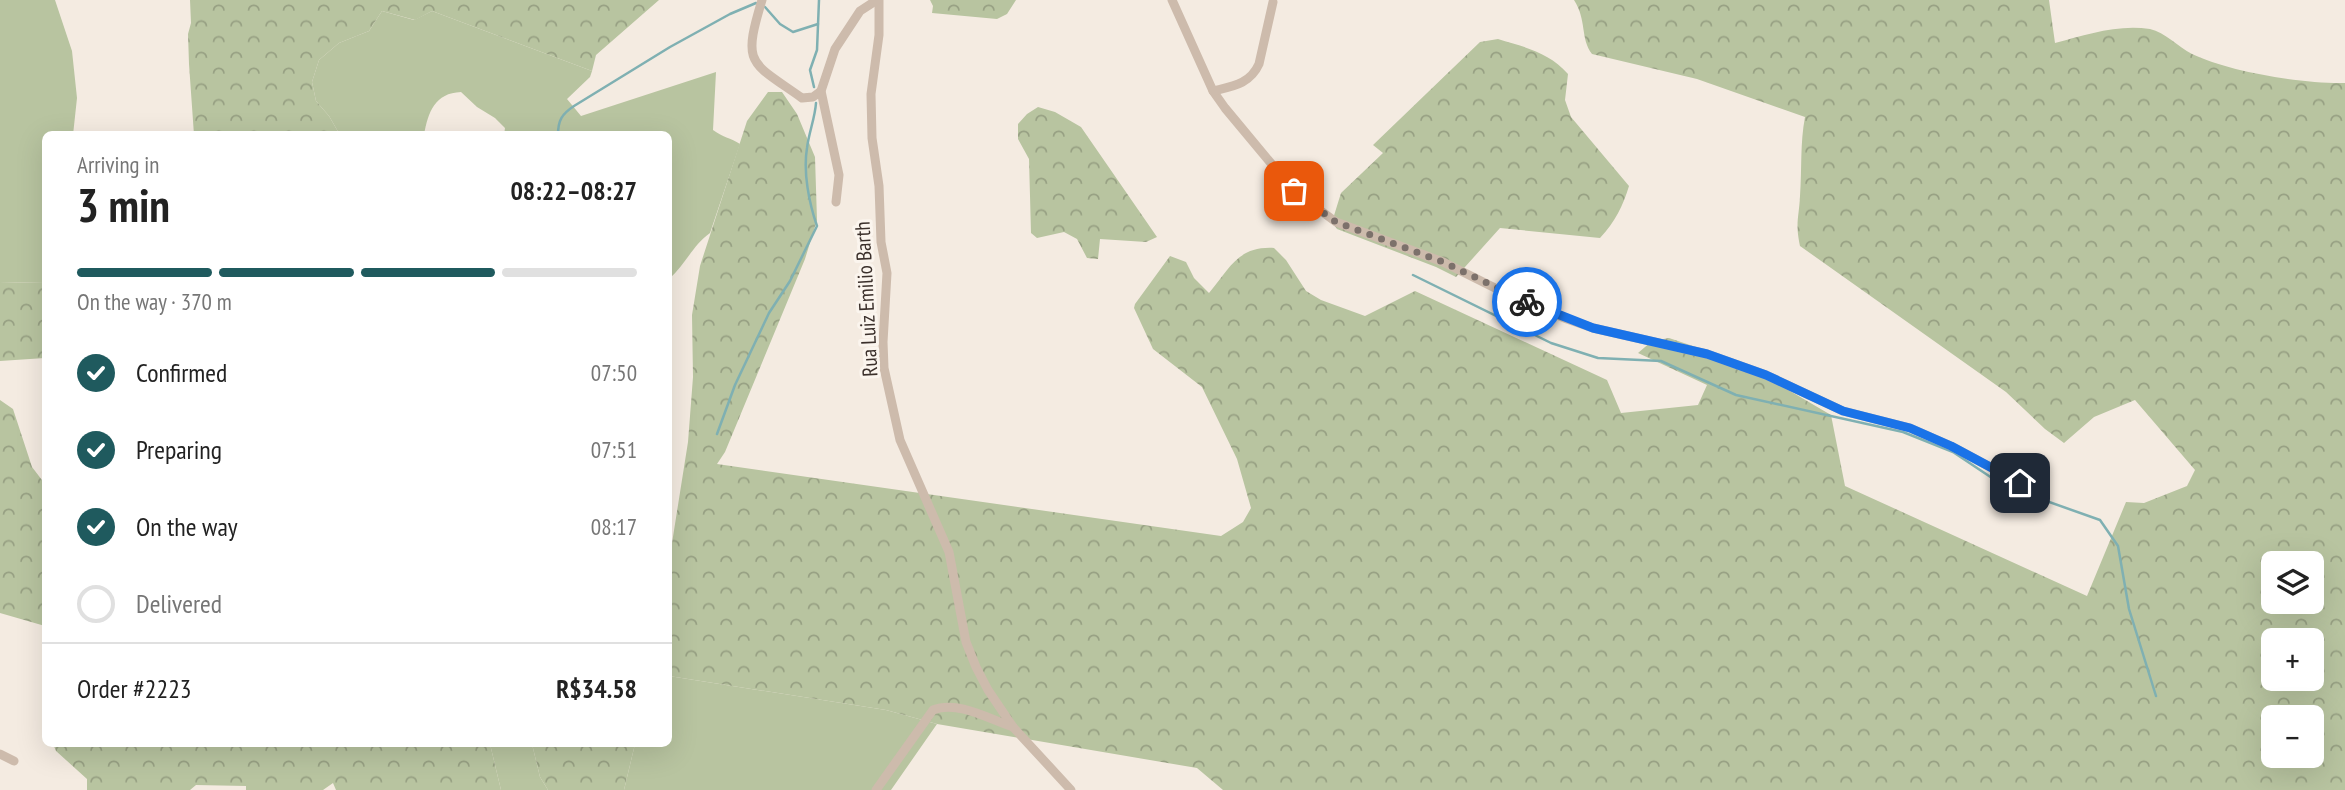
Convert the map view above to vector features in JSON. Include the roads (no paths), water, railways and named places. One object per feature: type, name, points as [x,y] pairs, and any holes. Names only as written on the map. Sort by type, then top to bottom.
[{"type":"street","points":[[762,0],[750,45],[754,62],[802,98],[813,97],[821,91]]},
{"type":"street","points":[[836,202],[839,175],[821,91],[835,49],[860,11],[878,0]]},
{"type":"street","name":"Rua Luiz Emilio Barth","points":[[878,0],[878,35],[871,94],[872,138],[887,273],[884,368],[900,440],[949,552],[966,642],[976,667],[1013,727],[1071,790]]},
{"type":"street","points":[[1172,0],[1213,92],[1294,191],[1336,222],[1443,262],[1501,291],[1567,319],[1593,328],[1707,354],[1766,375],[1843,411],[1910,428],[1951,446],[2020,483]]},
{"type":"street","points":[[1213,92],[1248,81],[1255,74],[1273,2]]},
{"type":"street","points":[[876,790],[933,710],[943,706],[956,707],[1013,727]]},
{"type":"street","points":[[0,754],[14,761]]},
{"type":"waterway","points":[[814,87],[810,70],[817,50],[819,0]]},
{"type":"waterway","points":[[558,131],[562,118],[574,106],[670,47],[756,3]]},
{"type":"waterway","points":[[765,7],[780,24],[793,32],[818,24]]},
{"type":"waterway","points":[[717,434],[735,385],[769,313],[790,281],[817,226],[806,177],[808,142],[816,103]]},
{"type":"waterway","points":[[1413,275],[1551,343],[1598,358],[1661,361],[1736,395],[1903,432],[1953,452],[2004,486],[2100,520],[2118,546],[2129,609],[2156,696]]}]
